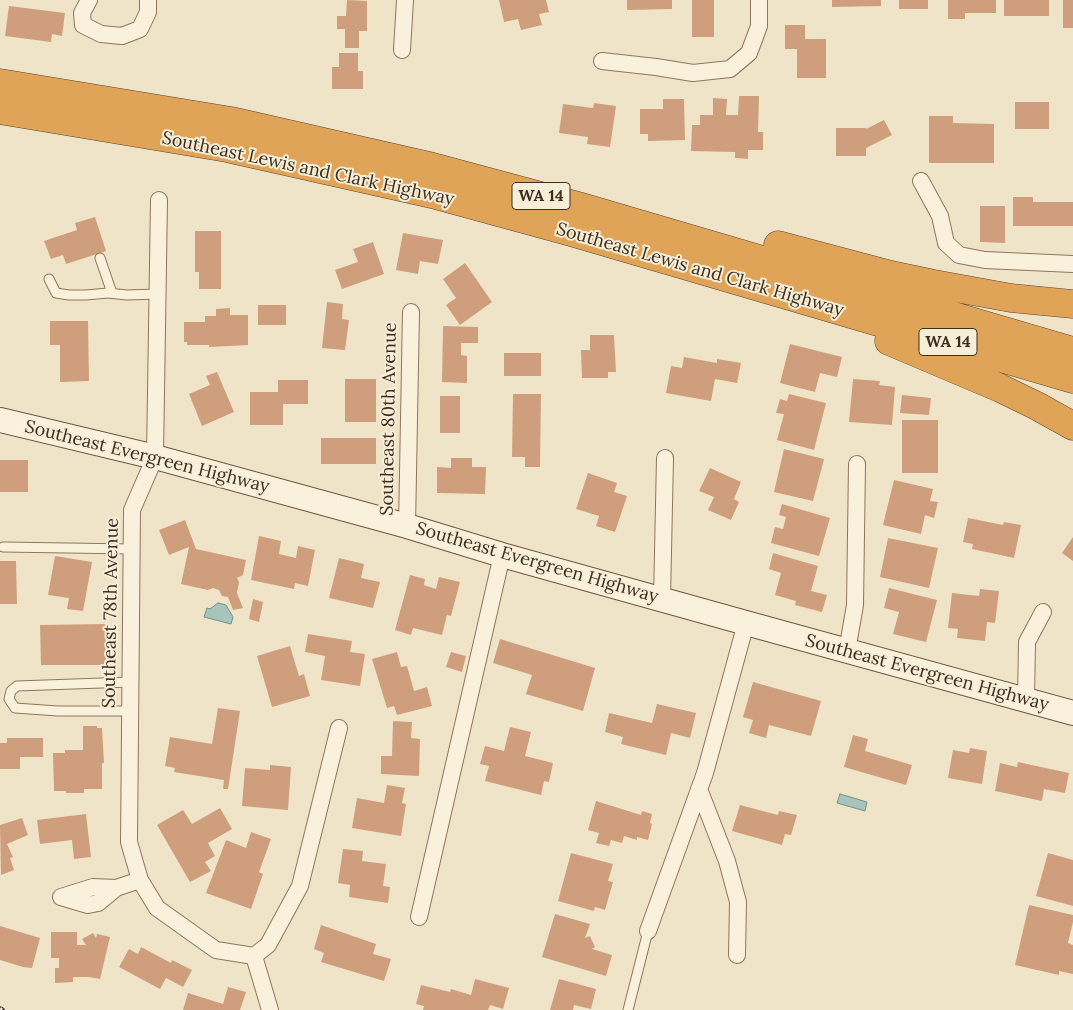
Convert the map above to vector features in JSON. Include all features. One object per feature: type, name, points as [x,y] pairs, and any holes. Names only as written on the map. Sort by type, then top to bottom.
[{"type":"highway","name":"Southeast Lewis and Clark Highway","points":[[0,83],[240,123],[434,166],[578,206],[1073,351]]},
{"type":"highway","name":"Southeast Lewis and Clark Highway","points":[[0,110],[227,148],[432,194],[571,232],[1073,379]]},
{"type":"highway","points":[[578,206],[665,214],[891,275],[994,296],[1073,304]]},
{"type":"highway","points":[[824,306],[890,341],[1000,388],[1073,426]]},
{"type":"street","points":[[89,0],[82,13],[83,25],[101,34],[122,36],[140,30],[148,12],[148,0]]},
{"type":"street","points":[[402,50],[405,0]]},
{"type":"street","points":[[602,61],[693,73],[730,68],[749,53],[759,26],[759,0]]},
{"type":"street","points":[[921,182],[940,216],[946,243],[960,255],[985,260],[1073,264]]},
{"type":"street","name":"Southeast 78th Avenue","points":[[159,200],[155,457],[132,510],[129,842],[140,880],[157,908],[216,950],[254,956]]},
{"type":"street","name":"Southeast 80th Avenue","points":[[407,526],[410,312]]},
{"type":"street","name":"Southeast Evergreen Highway","points":[[0,420],[155,457],[1073,713]]},
{"type":"street","points":[[662,599],[664,458]]},
{"type":"street","points":[[847,650],[855,605],[856,464]]},
{"type":"street","points":[[419,917],[440,818],[502,555]]},
{"type":"street","points":[[1026,700],[1027,642],[1043,612]]},
{"type":"street","points":[[648,931],[708,764],[746,623]]},
{"type":"street","points":[[270,1010],[254,956],[268,945],[300,886],[339,728]]},
{"type":"street","points":[[699,789],[727,861],[738,902],[737,955]]},
{"type":"street","points":[[116,888],[140,880]]},
{"type":"lane","points":[[100,258],[112,293]]},
{"type":"lane","points":[[49,280],[56,293],[86,296],[112,293],[127,295],[158,294]]},
{"type":"lane","points":[[3,547],[132,549]]},
{"type":"lane","points":[[130,682],[17,686],[11,691],[9,699],[14,708],[58,711],[130,711]]},
{"type":"lane","points":[[628,1010],[648,931]]},
{"type":"water","points":[[218,603],[226,605],[233,617],[231,624],[204,617],[207,608],[210,609]]},
{"type":"water","points":[[840,794],[867,802],[865,811],[837,803]]},
{"type":"building","points":[[347,0],[367,1],[367,31],[359,31],[359,48],[345,48],[345,29],[337,29],[337,16],[346,16]]},
{"type":"building","points":[[499,0],[546,0],[549,12],[539,14],[542,25],[521,30],[518,19],[504,22]]},
{"type":"building","points":[[627,0],[672,0],[672,9],[627,10]]},
{"type":"building","points":[[692,0],[714,0],[714,37],[692,37]]},
{"type":"building","points":[[832,0],[881,0],[881,6],[832,7]]},
{"type":"building","points":[[899,0],[928,0],[928,9],[899,9]]},
{"type":"building","points":[[948,0],[996,0],[996,13],[965,13],[965,19],[948,19]]},
{"type":"building","points":[[1004,0],[1049,0],[1049,16],[1004,16]]},
{"type":"building","points":[[1063,0],[1073,0],[1073,28],[1063,28]]},
{"type":"building","points":[[9,6],[65,13],[62,36],[52,34],[51,42],[5,36]]},
{"type":"building","points":[[785,25],[805,25],[805,39],[826,39],[826,78],[797,78],[797,49],[785,49]]},
{"type":"building","points":[[339,53],[358,53],[358,71],[363,71],[363,89],[332,89],[332,67],[339,67]]},
{"type":"building","points":[[739,96],[759,96],[758,132],[763,132],[763,150],[748,150],[748,159],[735,158],[735,152],[691,151],[692,125],[700,125],[700,115],[713,115],[713,98],[727,99],[726,115],[738,115]]},
{"type":"building","points":[[663,99],[684,99],[685,140],[648,141],[648,134],[640,134],[640,109],[663,109]]},
{"type":"building","points":[[1015,102],[1049,102],[1049,129],[1015,129]]},
{"type":"building","points":[[594,103],[616,106],[610,147],[587,144],[588,137],[559,133],[563,104],[593,108]]},
{"type":"building","points":[[929,116],[953,116],[953,123],[994,124],[994,163],[929,163]]},
{"type":"building","points":[[884,120],[892,135],[866,148],[866,156],[836,156],[836,128],[866,129]]},
{"type":"building","points":[[1013,197],[1033,197],[1033,202],[1073,202],[1073,226],[1013,226]]},
{"type":"building","points":[[980,206],[1005,206],[1005,243],[980,242]]},
{"type":"building","points":[[95,217],[106,251],[66,264],[63,255],[51,259],[44,241],[77,230],[75,223]]},
{"type":"building","points":[[195,231],[221,231],[221,289],[199,289],[199,272],[195,272]]},
{"type":"building","points":[[403,233],[443,240],[438,264],[420,261],[418,274],[396,270]]},
{"type":"building","points":[[373,242],[384,274],[342,289],[335,270],[358,262],[353,249]]},
{"type":"building","points":[[465,263],[492,302],[460,325],[446,305],[456,298],[443,279]]},
{"type":"building","points":[[327,302],[343,304],[342,319],[349,320],[345,350],[322,348]]},
{"type":"building","points":[[258,305],[286,305],[286,325],[258,325]]},
{"type":"building","points":[[230,308],[230,315],[248,315],[248,345],[209,347],[209,345],[187,345],[187,342],[184,342],[184,322],[205,322],[205,316],[216,316],[216,309]]},
{"type":"building","points":[[50,321],[88,321],[89,381],[60,382],[60,345],[50,345]]},
{"type":"building","points":[[443,326],[478,327],[478,343],[461,343],[461,355],[467,356],[467,383],[442,382]]},
{"type":"building","points":[[590,335],[614,335],[616,372],[608,372],[608,378],[582,378],[581,350],[590,350]]},
{"type":"building","points":[[790,344],[842,357],[837,377],[820,373],[815,392],[780,383]]},
{"type":"building","points":[[504,353],[541,353],[541,376],[504,376]]},
{"type":"building","points":[[684,357],[717,363],[717,359],[741,363],[737,383],[715,379],[711,401],[666,393],[671,366],[682,368]]},
{"type":"building","points":[[217,372],[234,412],[202,426],[189,394],[210,385],[206,376]]},
{"type":"building","points":[[345,379],[376,379],[376,422],[345,422]]},
{"type":"building","points":[[853,379],[880,381],[879,385],[895,387],[892,425],[849,422]]},
{"type":"building","points":[[278,380],[308,380],[308,404],[283,404],[283,425],[250,425],[250,392],[278,392]]},
{"type":"building","points":[[513,394],[541,394],[540,467],[525,467],[525,457],[512,457]]},
{"type":"building","points":[[789,394],[826,403],[814,450],[777,440],[784,414],[776,413],[780,399],[787,401]]},
{"type":"building","points":[[902,395],[931,398],[929,415],[900,413]]},
{"type":"building","points":[[440,396],[460,396],[460,433],[440,433]]},
{"type":"building","points":[[902,420],[938,420],[938,473],[902,473]]},
{"type":"building","points":[[321,438],[376,438],[376,464],[321,464]]},
{"type":"building","points":[[784,449],[824,459],[813,501],[774,492]]},
{"type":"building","points":[[451,458],[472,458],[472,467],[486,467],[485,494],[437,493],[437,467],[451,468]]},
{"type":"building","points":[[0,460],[28,460],[28,492],[0,492]]},
{"type":"building","points":[[710,468],[741,482],[734,499],[739,502],[731,520],[708,510],[714,497],[699,491]]},
{"type":"building","points":[[588,473],[617,483],[614,492],[627,496],[615,532],[596,526],[599,516],[576,509]]},
{"type":"building","points":[[894,480],[933,489],[930,501],[938,502],[934,518],[925,515],[921,534],[883,525]]},
{"type":"building","points":[[782,504],[830,518],[819,556],[771,543],[775,527],[783,529],[786,517],[779,515]]},
{"type":"building","points":[[968,518],[1003,525],[1004,522],[1021,525],[1014,558],[972,549],[973,544],[963,542]]},
{"type":"building","points":[[185,520],[196,549],[246,560],[243,575],[237,578],[239,582],[237,593],[243,608],[233,610],[228,597],[222,596],[219,590],[213,588],[208,590],[181,584],[189,547],[169,555],[159,530]]},
{"type":"building","points":[[259,536],[281,541],[279,554],[296,558],[298,546],[315,550],[308,586],[295,583],[294,589],[251,580]]},
{"type":"building","points":[[1073,537],[1073,561],[1062,553]]},
{"type":"building","points":[[888,538],[938,548],[929,588],[880,577]]},
{"type":"building","points":[[773,553],[818,566],[811,591],[827,595],[822,612],[795,605],[796,601],[775,595],[781,573],[769,569]]},
{"type":"building","points":[[55,556],[92,562],[83,611],[67,609],[69,598],[48,595]]},
{"type":"building","points":[[339,558],[364,564],[361,578],[380,582],[373,608],[329,598]]},
{"type":"building","points":[[0,561],[16,561],[17,604],[0,604]]},
{"type":"building","points":[[410,575],[425,579],[424,585],[436,589],[439,577],[460,582],[451,616],[447,615],[442,635],[413,628],[411,635],[395,630]]},
{"type":"building","points":[[889,588],[937,600],[926,642],[893,634],[899,612],[884,608]]},
{"type":"building","points":[[980,589],[999,591],[995,623],[987,622],[985,641],[957,638],[958,629],[948,628],[952,593],[979,596]]},
{"type":"building","points":[[253,599],[263,602],[259,622],[249,619]]},
{"type":"building","points":[[106,624],[106,665],[41,665],[40,625]]},
{"type":"building","points":[[308,634],[352,641],[350,652],[365,654],[360,686],[321,680],[325,656],[305,652]]},
{"type":"building","points":[[500,639],[595,668],[583,711],[526,694],[532,675],[493,663]]},
{"type":"building","points":[[290,646],[299,676],[304,674],[310,696],[272,707],[257,656]]},
{"type":"building","points":[[397,652],[401,667],[407,666],[414,691],[427,687],[432,706],[397,715],[394,706],[387,708],[372,659]]},
{"type":"building","points":[[451,652],[466,656],[462,672],[446,667]]},
{"type":"building","points":[[753,682],[821,701],[811,736],[769,725],[766,738],[749,733],[753,720],[743,717]]},
{"type":"building","points":[[657,704],[696,713],[690,738],[671,733],[666,755],[621,744],[623,737],[605,732],[609,713],[652,723]]},
{"type":"building","points":[[218,708],[240,711],[228,789],[223,789],[224,780],[174,772],[175,768],[165,766],[170,737],[212,744]]},
{"type":"building","points":[[393,721],[412,722],[411,738],[420,739],[419,776],[381,774],[381,756],[392,756]]},
{"type":"building","points":[[83,726],[102,728],[104,763],[102,763],[102,789],[84,789],[84,793],[54,791],[53,753],[65,753],[65,750],[83,750]]},
{"type":"building","points":[[510,727],[531,732],[525,756],[553,763],[549,782],[544,781],[541,795],[485,781],[489,766],[480,764],[485,746],[504,751]]},
{"type":"building","points":[[853,735],[868,739],[865,751],[912,765],[906,785],[844,767]]},
{"type":"building","points":[[7,738],[43,738],[43,757],[20,757],[20,769],[0,769],[0,743],[7,743]]},
{"type":"building","points":[[970,748],[987,751],[982,784],[948,778],[953,750],[969,753]]},
{"type":"building","points":[[1018,762],[1069,773],[1065,793],[1044,789],[1042,801],[995,791],[1000,763],[1017,767]]},
{"type":"building","points":[[270,765],[291,767],[288,810],[242,806],[245,768],[270,770]]},
{"type":"building","points":[[387,785],[405,788],[402,803],[406,804],[401,836],[352,828],[357,798],[384,803]]},
{"type":"building","points":[[596,801],[641,815],[642,811],[652,814],[650,823],[652,824],[648,840],[637,837],[637,840],[624,836],[622,843],[611,840],[609,846],[596,843],[599,833],[588,830]]},
{"type":"building","points":[[740,805],[778,815],[779,811],[797,815],[791,835],[785,834],[782,845],[732,831]]},
{"type":"building","points":[[220,808],[232,829],[208,843],[215,856],[205,862],[211,871],[190,882],[157,825],[183,810],[192,824]]},
{"type":"building","points":[[86,814],[91,857],[74,859],[72,840],[40,844],[37,820]]},
{"type":"building","points":[[22,818],[28,835],[7,844],[13,857],[10,858],[14,870],[1,875],[0,825]]},
{"type":"building","points":[[251,832],[271,839],[259,872],[263,874],[251,909],[206,893],[226,840],[246,848]]},
{"type":"building","points":[[343,849],[363,851],[362,861],[386,864],[383,886],[390,887],[388,903],[349,897],[350,885],[338,883]]},
{"type":"building","points":[[571,853],[613,864],[608,881],[613,882],[605,910],[595,907],[594,911],[558,901]]},
{"type":"building","points":[[1048,853],[1073,860],[1073,906],[1036,896]]},
{"type":"building","points":[[1029,905],[1073,915],[1068,943],[1073,945],[1073,974],[1059,971],[1059,975],[1015,965]]},
{"type":"building","points":[[555,914],[590,924],[585,938],[590,936],[595,947],[592,949],[612,955],[606,976],[542,957]]},
{"type":"building","points":[[321,925],[376,944],[373,954],[391,959],[384,981],[321,962],[324,953],[314,949]]},
{"type":"building","points":[[0,926],[40,938],[32,968],[0,960]]},
{"type":"building","points":[[51,932],[77,932],[77,945],[86,945],[82,939],[93,933],[96,938],[97,934],[110,937],[100,979],[73,977],[73,982],[55,983],[55,968],[59,968],[59,958],[51,958]]},
{"type":"building","points":[[141,947],[171,963],[172,960],[192,970],[183,987],[166,978],[160,989],[119,967],[129,949],[138,954]]},
{"type":"building","points":[[475,979],[509,988],[503,1009],[490,1005],[488,1010],[423,1010],[424,1006],[416,1004],[421,985],[450,992],[451,989],[471,995]]},
{"type":"building","points":[[559,979],[596,989],[591,1009],[574,1005],[573,1010],[550,1010]]},
{"type":"building","points":[[228,987],[246,992],[240,1010],[183,1010],[188,993],[223,1004]]}]
